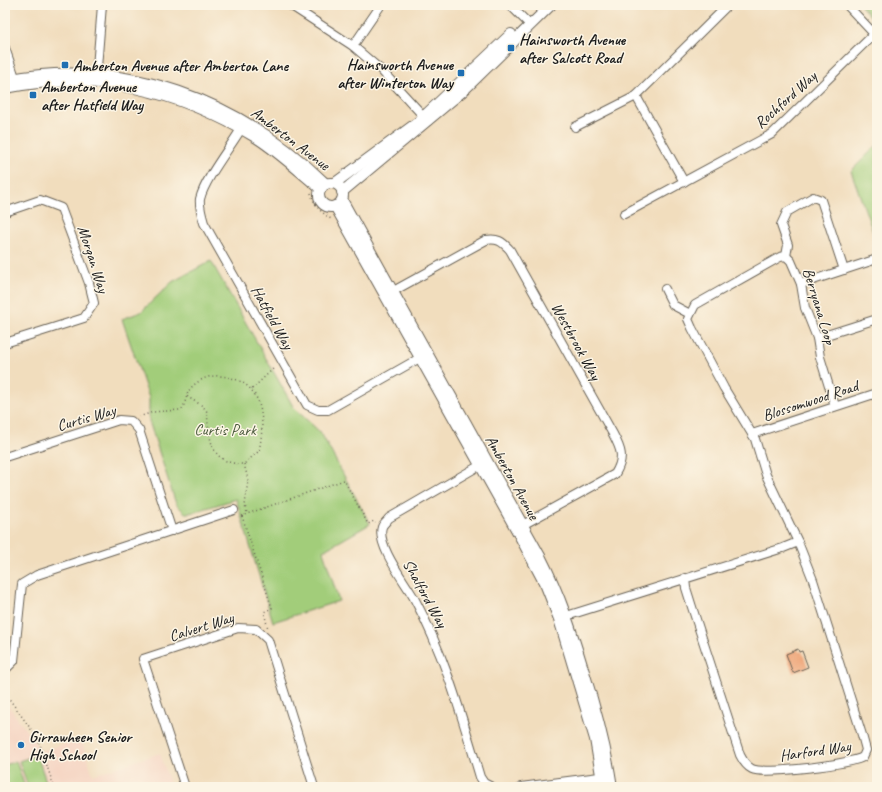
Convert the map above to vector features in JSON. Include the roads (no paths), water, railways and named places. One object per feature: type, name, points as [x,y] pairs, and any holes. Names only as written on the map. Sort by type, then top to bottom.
[{"type":"street","points":[[96,78],[102,5]]},
{"type":"street","points":[[290,5],[353,46],[381,70],[426,118]]},
{"type":"street","points":[[353,46],[381,5]]},
{"type":"street","points":[[510,5],[528,23]]},
{"type":"street","points":[[528,23],[542,5]]},
{"type":"street","points":[[426,118],[327,185],[319,196],[322,202],[328,206],[340,199],[528,23],[551,5]]},
{"type":"street","points":[[575,126],[636,96],[728,5]]},
{"type":"street","points":[[847,5],[876,35]]},
{"type":"street","name":"Rochford Way","points":[[624,214],[772,134],[876,35]]},
{"type":"street","points":[[5,48],[13,81]]},
{"type":"street","name":"Amberton Avenue","points":[[5,88],[13,81],[49,82],[96,78],[150,90],[199,106],[244,126],[258,139],[327,185],[340,199],[390,294],[519,527],[543,581],[563,618],[595,739],[606,776],[612,787]]},
{"type":"street","points":[[636,96],[684,182]]},
{"type":"street","name":"Hatfield Way","points":[[244,126],[205,187],[200,199],[201,213],[204,223],[307,405],[318,410],[328,410],[424,356]]},
{"type":"street","points":[[786,256],[788,245],[781,225],[787,212],[813,197],[821,200],[844,270]]},
{"type":"street","name":"Morgan Way","points":[[5,212],[40,200],[61,208],[94,303],[84,318],[5,344]]},
{"type":"street","name":"Westbrook Way","points":[[390,294],[478,243],[494,239],[503,242],[510,250],[613,434],[619,445],[621,455],[621,465],[615,474],[519,527]]},
{"type":"street","name":"Berryana Loop","points":[[690,314],[695,305],[780,257],[786,256],[791,261],[801,284],[805,308],[817,338],[820,357],[835,406]]},
{"type":"street","points":[[801,284],[877,259]]},
{"type":"street","points":[[563,618],[798,542],[766,475],[755,439],[724,388],[692,328],[688,319],[690,314],[674,305],[665,289]]},
{"type":"street","points":[[817,338],[877,319]]},
{"type":"street","name":"Blossomwood Road","points":[[752,434],[877,393]]},
{"type":"street","name":"Curtis Way","points":[[5,457],[119,420],[131,421],[139,430],[172,531]]},
{"type":"street","name":"Shalford Way","points":[[484,463],[389,518],[382,526],[383,543],[415,599],[439,648],[480,777],[484,783],[492,787]]},
{"type":"street","points":[[5,670],[14,661],[22,584],[37,575],[234,510]]},
{"type":"street","name":"Harford Way","points":[[685,578],[686,588],[692,607],[740,755],[745,764],[752,769],[770,771],[847,763],[858,760],[863,757],[866,750],[814,580],[798,542]]},
{"type":"street","name":"Calvert Way","points":[[185,787],[143,659],[238,628],[256,629],[268,640],[314,787]]},
{"type":"street","points":[[521,787],[606,776]]},
{"type":"street","name":"Amberton Avenue","points":[[603,787],[606,776]]},
{"type":"place","name":"Hainsworth Avenue after Salcott Road","points":[[511,48]]},
{"type":"place","name":"Amberton Avenue after Amberton Lane","points":[[65,65]]},
{"type":"place","name":"Hainsworth Avenue after Winterton Way","points":[[461,73]]},
{"type":"place","name":"Amberton Avenue after Hatfield Way","points":[[33,95]]},
{"type":"place","name":"Girrawheen Senior High School","points":[[21,745]]},
{"type":"park label","name":"Curtis Park","points":[[225,429]]}]
